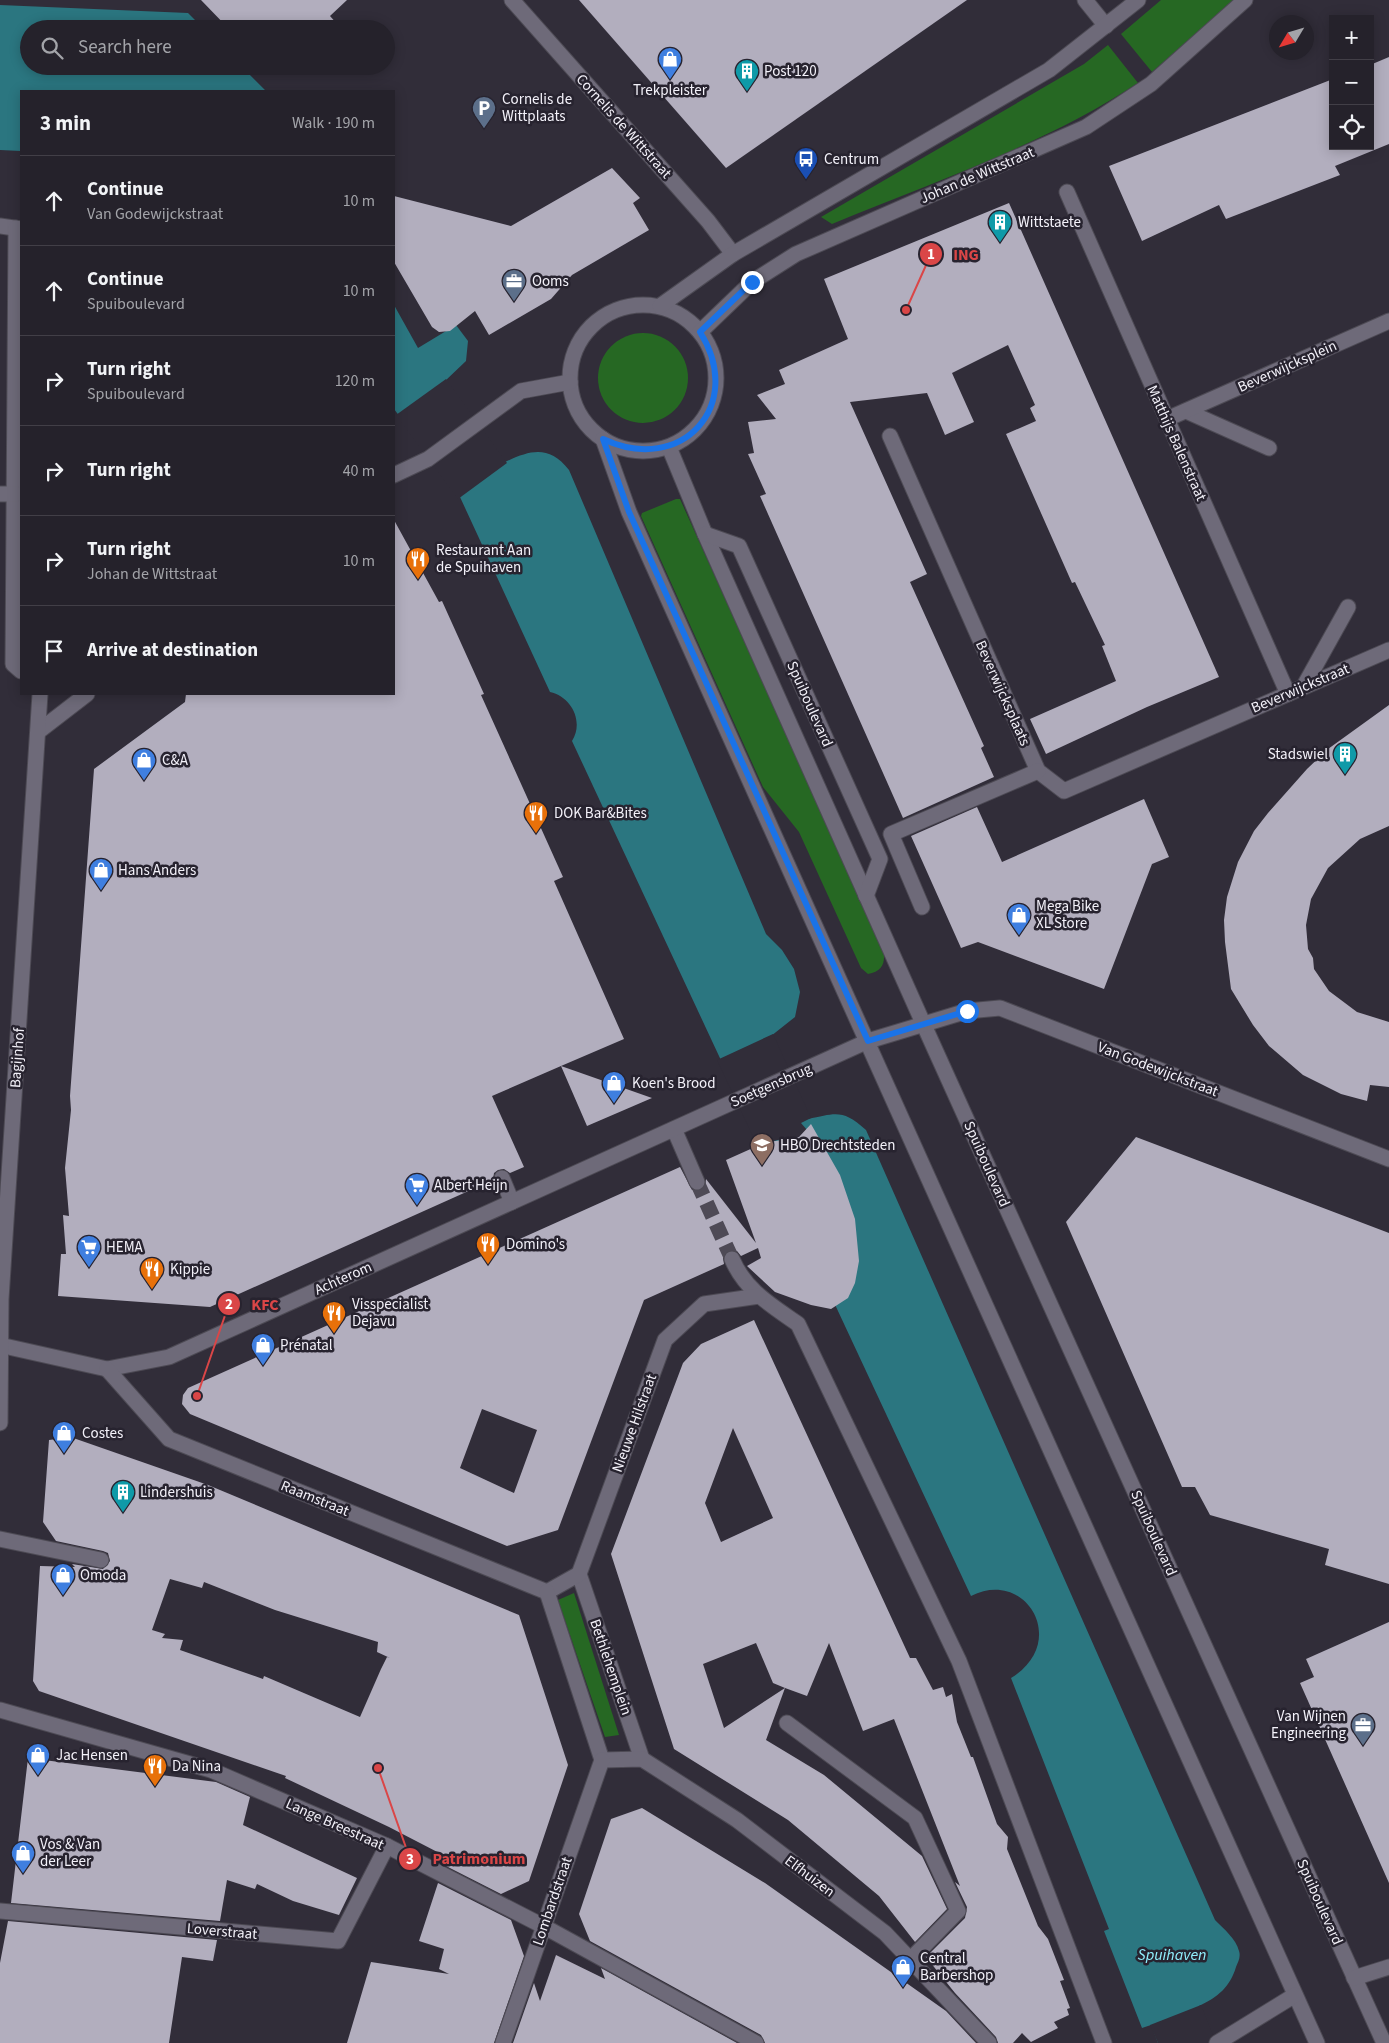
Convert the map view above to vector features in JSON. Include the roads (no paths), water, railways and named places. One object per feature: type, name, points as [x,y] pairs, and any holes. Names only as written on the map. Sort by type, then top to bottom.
[{"type":"street","name":"Cornelis de Wittstraat","points":[[512,0],[708,221],[733,254]]},
{"type":"street","points":[[1085,0],[1106,26]]},
{"type":"street","points":[[660,306],[733,254],[1049,70],[1138,0]]},
{"type":"street","name":"Johan de Wittstraat","points":[[700,332],[752,282],[796,254],[1086,127],[1151,84],[1245,0]]},
{"type":"street","name":"Matthijs Balenstraat","points":[[1067,192],[1288,694]]},
{"type":"street","points":[[0,226],[18,229],[16,494],[12,666]]},
{"type":"street","points":[[649,304],[660,306],[688,320],[700,332],[709,346],[715,362],[716,380],[714,397],[707,413],[697,427],[684,439],[669,446],[652,450],[635,450],[618,447],[603,439],[586,424],[575,404],[570,382],[571,364],[577,346],[587,331],[600,318],[627,306],[649,304]]},
{"type":"street","name":"Beverwijcksplein","points":[[1167,419],[1389,321]]},
{"type":"street","points":[[395,475],[428,459],[521,391],[570,382]]},
{"type":"street","points":[[1186,411],[1268,448]]},
{"type":"street","name":"Beverwijcksplaats","points":[[890,436],[1038,771],[1064,791],[1212,726]]},
{"type":"street","points":[[603,439],[629,512],[1317,2043]]},
{"type":"street","name":"Spuiboulevard","points":[[669,446],[866,896],[1384,2043]]},
{"type":"street","points":[[0,494],[16,494]]},
{"type":"street","name":"Spuiboulevard","points":[[706,534],[739,546],[880,859],[866,896]]},
{"type":"street","points":[[1304,686],[1348,607]]},
{"type":"street","name":"Beverwijckstraat","points":[[1212,726],[1389,650]]},
{"type":"street","name":"Bagijnhof","points":[[0,1423],[2,1298],[40,695]]},
{"type":"street","points":[[39,731],[86,695]]},
{"type":"street","points":[[922,907],[891,834],[1038,771]]},
{"type":"street","name":"Van Godewijckstraat","points":[[923,1023],[967,1011],[1000,1008],[1389,1159]]},
{"type":"street","points":[[868,1041],[923,1023]]},
{"type":"street","name":"Soetgensbrug","points":[[674,1129],[868,1041]]},
{"type":"street","points":[[674,1129],[697,1182]]},
{"type":"street","name":"Achterom","points":[[1,1345],[107,1369],[170,1356],[674,1129]]},
{"type":"street","points":[[502,1178],[512,1202]]},
{"type":"street","points":[[732,1259],[739,1275],[759,1296],[798,1324],[959,1661],[1104,2043]]},
{"type":"street","name":"Nieuwe Hilstraat","points":[[579,1574],[665,1340],[704,1304],[759,1296]]},
{"type":"street","name":"Raamstraat","points":[[107,1369],[169,1439],[547,1592]]},
{"type":"street","points":[[0,1538],[102,1560]]},
{"type":"street","points":[[579,1574],[547,1592],[602,1760],[642,1759]]},
{"type":"street","name":"Bethlehemplein","points":[[579,1574],[642,1759]]},
{"type":"street","name":"Lange Breestraat","points":[[0,1710],[211,1770],[387,1846],[543,1926],[756,2043]]},
{"type":"street","points":[[787,1723],[915,1818],[958,1911],[910,1960]]},
{"type":"street","name":"Elfhuizen","points":[[642,1759],[737,1820],[885,1933],[989,2043]]},
{"type":"street","name":"Lombardstraat","points":[[503,2043],[602,1760]]},
{"type":"street","name":"Loverstraat","points":[[0,1910],[338,1941],[387,1846]]},
{"type":"street","points":[[1354,1978],[1389,1967]]},
{"type":"street","points":[[1217,2043],[1295,1995]]},
{"type":"water","points":[[0,5],[188,13],[195,20],[20,20],[20,75],[250,75],[265,90],[20,90],[20,151],[0,150]]},
{"type":"water","name":"Spuihaven","points":[[395,307],[418,348],[456,325],[468,341],[466,361],[445,381],[505,462],[531,453],[547,453],[562,462],[569,470],[766,934],[782,950],[794,969],[800,992],[795,1017],[771,1036],[808,1119],[839,1114],[858,1123],[866,1130],[1215,1920],[1229,1934],[1240,1953],[1227,1986],[1212,1999],[1199,2006],[1214,2043],[1158,2043],[1151,2025],[1142,2028],[1104,1931],[1109,1929],[1011,1678],[1028,1663],[1037,1646],[1039,1629],[1034,1613],[1023,1600],[1009,1592],[991,1590],[971,1596],[572,741],[577,726],[574,711],[564,699],[550,692],[460,497],[395,410]]},
{"type":"tunnel","points":[[697,1182],[732,1259]]},
{"type":"place","name":"Trekpleister","points":[[670,80]]},
{"type":"place","name":"Post 120","points":[[747,92]]},
{"type":"place","name":"Cornelis de Wittplaats","points":[[484,129]]},
{"type":"place","name":"Centrum","points":[[806,180]]},
{"type":"place","name":"Wittstaete","points":[[1000,243]]},
{"type":"place","name":"Ooms","points":[[514,302]]},
{"type":"place","name":"ING","points":[[906,310]]},
{"type":"place","name":"Restaurant Aan de Spuihaven","points":[[418,580]]},
{"type":"place","name":"Stadswiel","points":[[1345,775]]},
{"type":"place","name":"C&A","points":[[144,781]]},
{"type":"place","name":"DOK Bar&Bites","points":[[536,834]]},
{"type":"place","name":"Hans Anders","points":[[101,891]]},
{"type":"place","name":"Mega Bike XL Store","points":[[1019,936]]},
{"type":"place","name":"Koen's Brood","points":[[614,1104]]},
{"type":"place","name":"HBO Drechtsteden","points":[[762,1166]]},
{"type":"place","name":"Albert Heijn","points":[[417,1206]]},
{"type":"place","name":"Domino's","points":[[488,1265]]},
{"type":"place","name":"HEMA","points":[[89,1268]]},
{"type":"place","name":"Kippie","points":[[152,1290]]},
{"type":"place","name":"Visspecialist Dejavu","points":[[334,1334]]},
{"type":"place","name":"Prénatal","points":[[263,1366]]},
{"type":"place","name":"KFC","points":[[197,1396]]},
{"type":"place","name":"Costes","points":[[64,1454]]},
{"type":"place","name":"Lindershuis","points":[[123,1513]]},
{"type":"place","name":"Omoda","points":[[63,1596]]},
{"type":"place","name":"Van Wijnen Engineering","points":[[1363,1746]]},
{"type":"place","name":"Patrimonium","points":[[378,1768]]},
{"type":"place","name":"Jac Hensen","points":[[38,1776]]},
{"type":"place","name":"Da Nina","points":[[155,1787]]},
{"type":"place","name":"Vos & Van der Leer","points":[[23,1874]]},
{"type":"place","name":"Central Barbershop","points":[[903,1988]]}]
